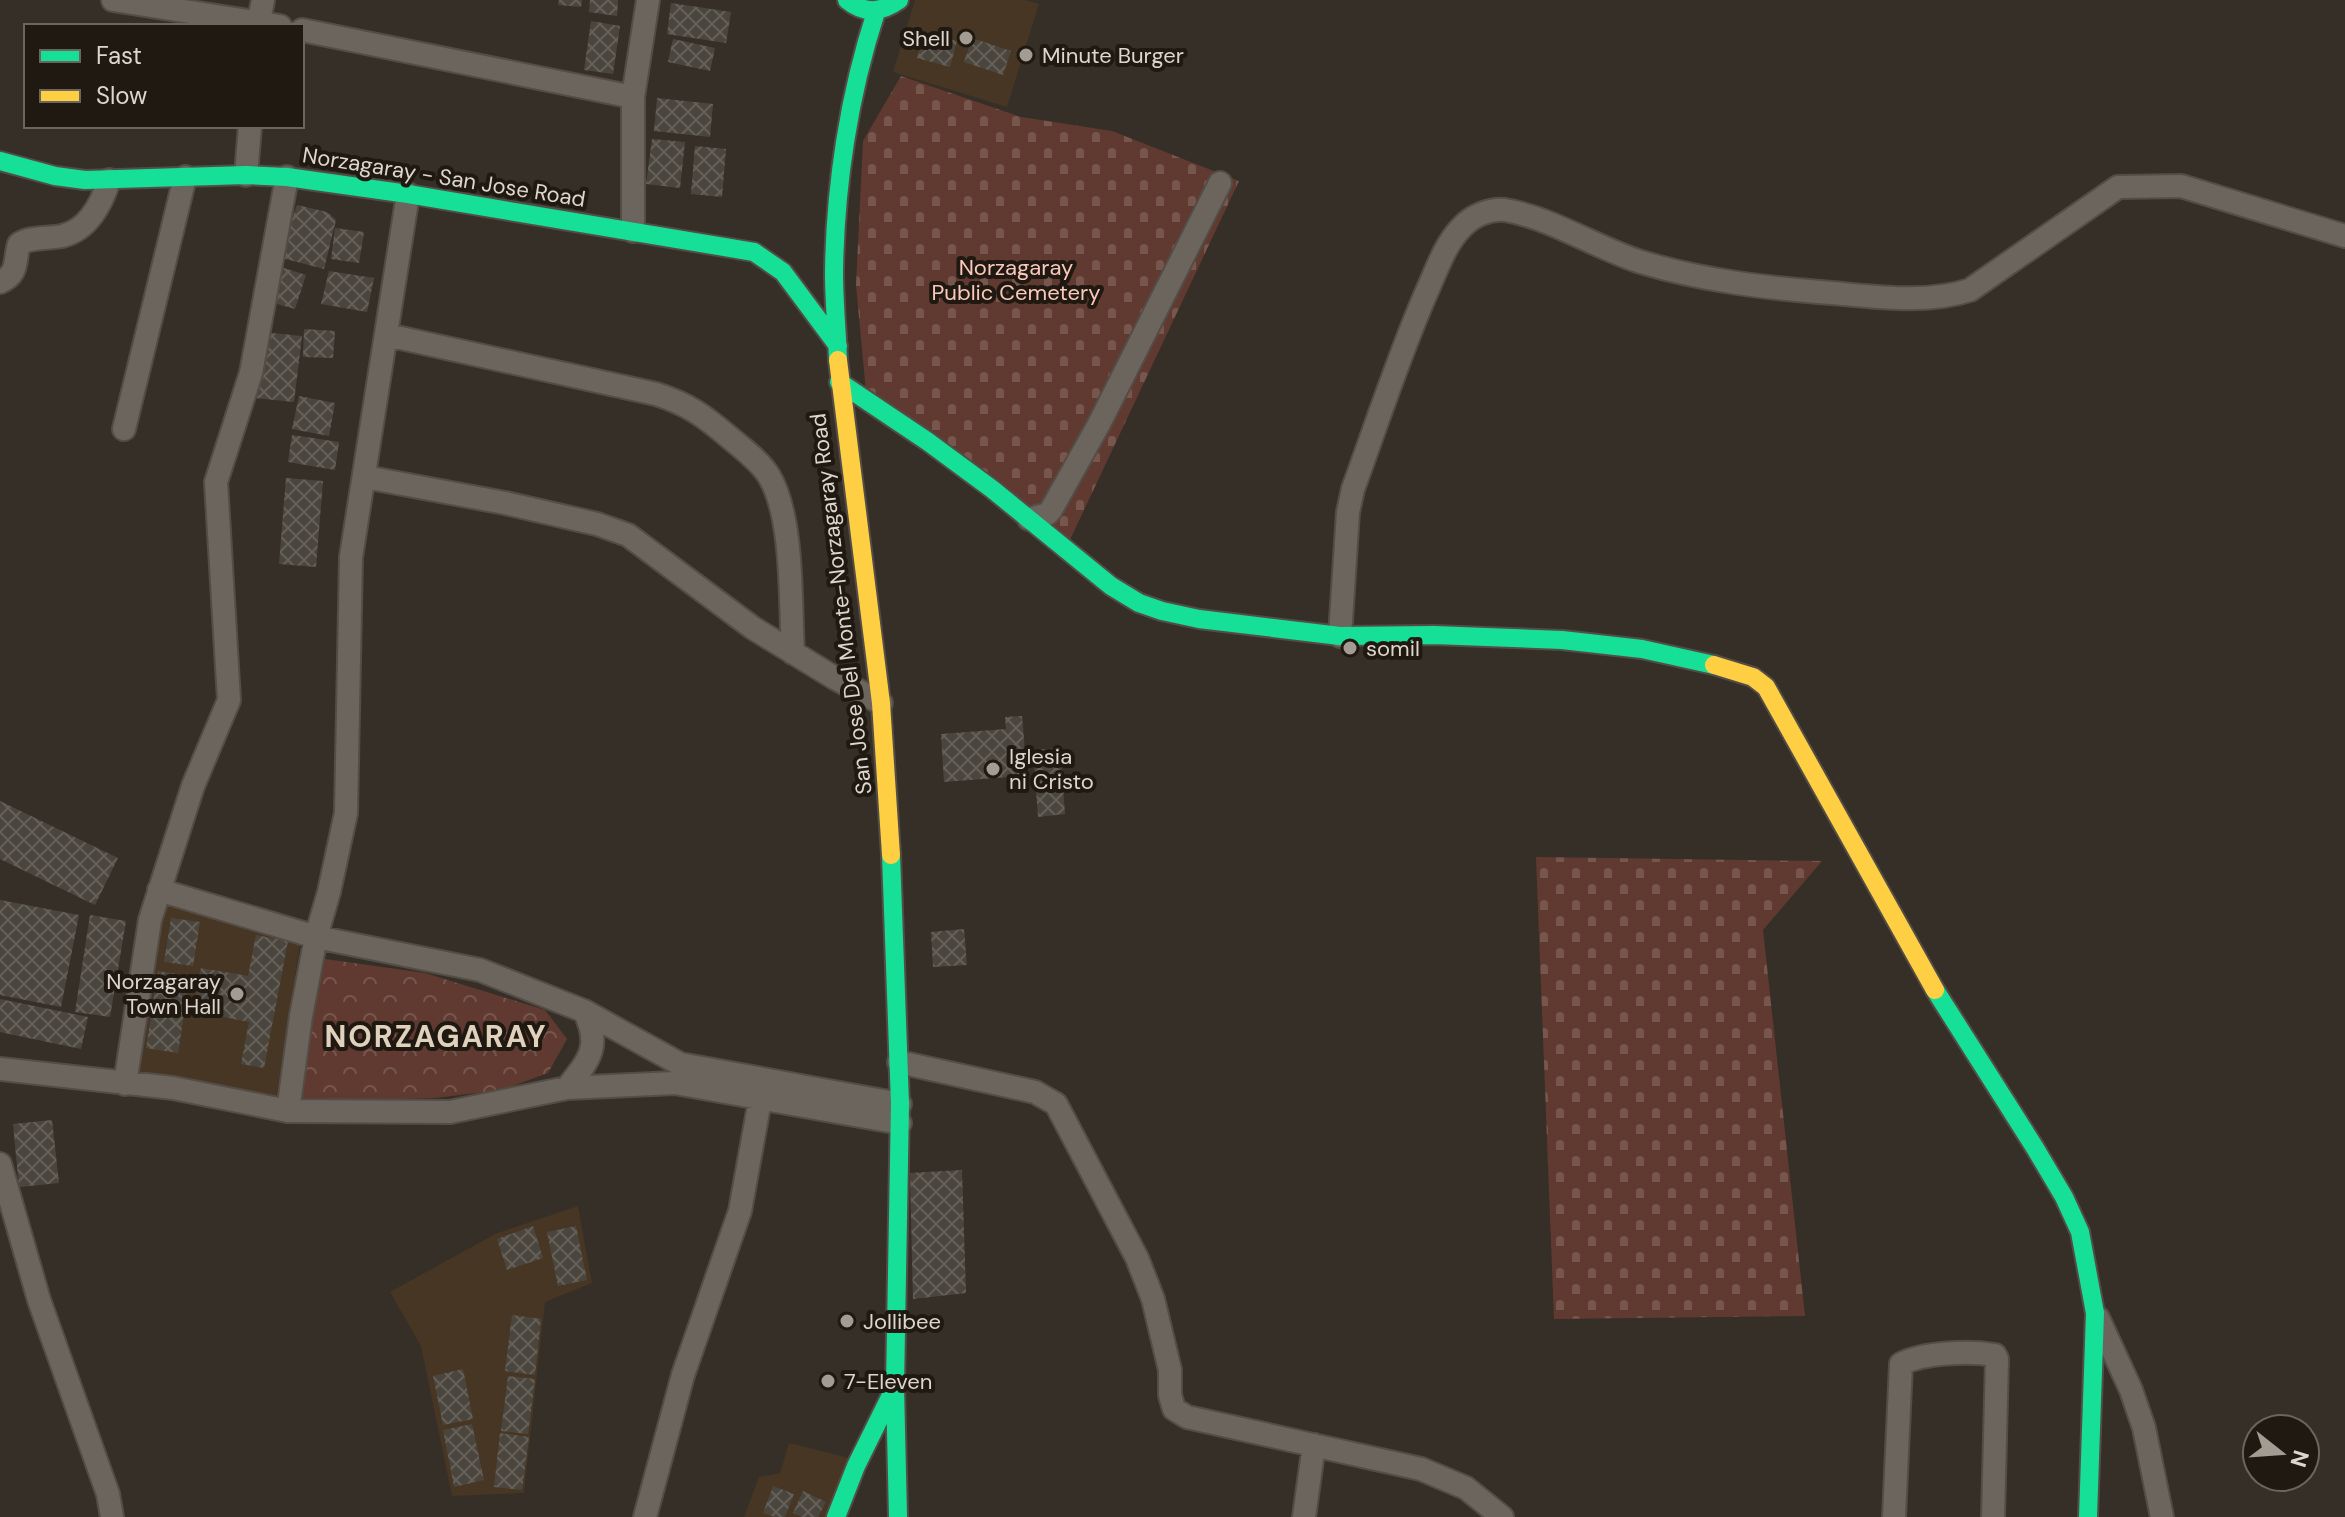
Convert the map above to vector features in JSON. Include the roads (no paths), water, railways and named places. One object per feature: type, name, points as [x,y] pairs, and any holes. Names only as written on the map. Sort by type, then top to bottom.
[{"type":"main road","points":[[847,0],[864,10],[876,12],[887,9],[899,0]]},
{"type":"main road","name":"San Jose Del Monte-Norzagaray Road","points":[[876,12],[864,49],[838,201],[834,244],[839,382],[881,703],[888,786],[900,1113],[895,1387],[898,1517]]},
{"type":"main road","name":"Norzagaray - San Jose Road","points":[[0,161],[55,176],[109,180],[246,175],[287,177],[408,194],[754,252],[783,272],[838,346]]},
{"type":"main road","points":[[839,382],[927,441],[1111,586],[1139,603],[1199,619],[1340,636],[1434,635],[1562,640],[1642,649],[1724,667],[1753,677],[1766,687],[1951,1019],[2064,1197],[2080,1232],[2095,1313],[2088,1517]]},
{"type":"main road","points":[[836,1517],[856,1466],[895,1387]]},
{"type":"street","points":[[113,0],[259,16]]},
{"type":"street","points":[[633,231],[633,97],[648,0]]},
{"type":"street","points":[[304,30],[633,97]]},
{"type":"street","points":[[246,175],[250,128]]},
{"type":"street","points":[[124,429],[185,177]]},
{"type":"street","points":[[125,1084],[150,920],[193,786],[229,700],[216,482],[251,373],[287,177]]},
{"type":"street","points":[[0,282],[15,271],[19,244],[25,240],[64,236],[77,231],[96,210],[109,180]]},
{"type":"street","points":[[1029,519],[1051,510],[1099,424],[1220,183]]},
{"type":"street","points":[[1340,636],[1348,512],[1353,489],[1412,324],[1445,250],[1462,226],[1491,210],[1527,216],[1639,261],[1686,274],[1747,286],[1887,298],[1944,296],[1970,290],[2118,187],[2181,186],[2345,236]]},
{"type":"street","points":[[288,1111],[316,937],[346,813],[349,583],[408,194]]},
{"type":"street","points":[[387,335],[656,394],[699,411],[757,461],[769,476],[777,496],[787,549],[793,653]]},
{"type":"street","points":[[365,477],[505,503],[597,524],[628,535],[753,628],[881,703]]},
{"type":"street","points":[[159,890],[316,937],[480,970],[584,1011],[680,1064],[900,1113]]},
{"type":"street","points":[[567,1088],[590,1059],[594,1036],[584,1011]]},
{"type":"street","points":[[899,1062],[1035,1092],[1056,1104],[1137,1258],[1153,1299],[1170,1370],[1170,1395],[1174,1409],[1187,1417],[1421,1469],[1466,1488],[1502,1517]]},
{"type":"street","points":[[0,1069],[173,1088],[288,1111],[450,1112],[567,1088],[675,1083],[760,1100],[900,1113]]},
{"type":"street","points":[[645,1517],[683,1375],[740,1211],[760,1100]]},
{"type":"street","points":[[0,1164],[39,1300],[108,1494],[112,1517]]},
{"type":"street","points":[[2095,1313],[2131,1390],[2144,1428],[2162,1517]]},
{"type":"street","points":[[1894,1517],[1901,1364],[1920,1357],[1981,1353],[1995,1355],[1997,1359],[1993,1517]]},
{"type":"street","points":[[1304,1517],[1314,1445]]},
{"type":"place","name":"Shell","points":[[966,38]]},
{"type":"place","name":"Minute Burger","points":[[1026,55]]},
{"type":"place","name":"somil","points":[[1350,648]]},
{"type":"place","name":"Iglesia ni Cristo","points":[[993,769]]},
{"type":"place","name":"Norzagaray Town Hall","points":[[237,994]]},
{"type":"place","name":"Jollibee","points":[[847,1321]]},
{"type":"place","name":"7-Eleven","points":[[828,1381]]},
{"type":"district","name":"NORZAGARAY","points":[[436,1036]]},
{"type":"park label","name":"Norzagaray Public Cemetery","points":[[1016,280]]}]
